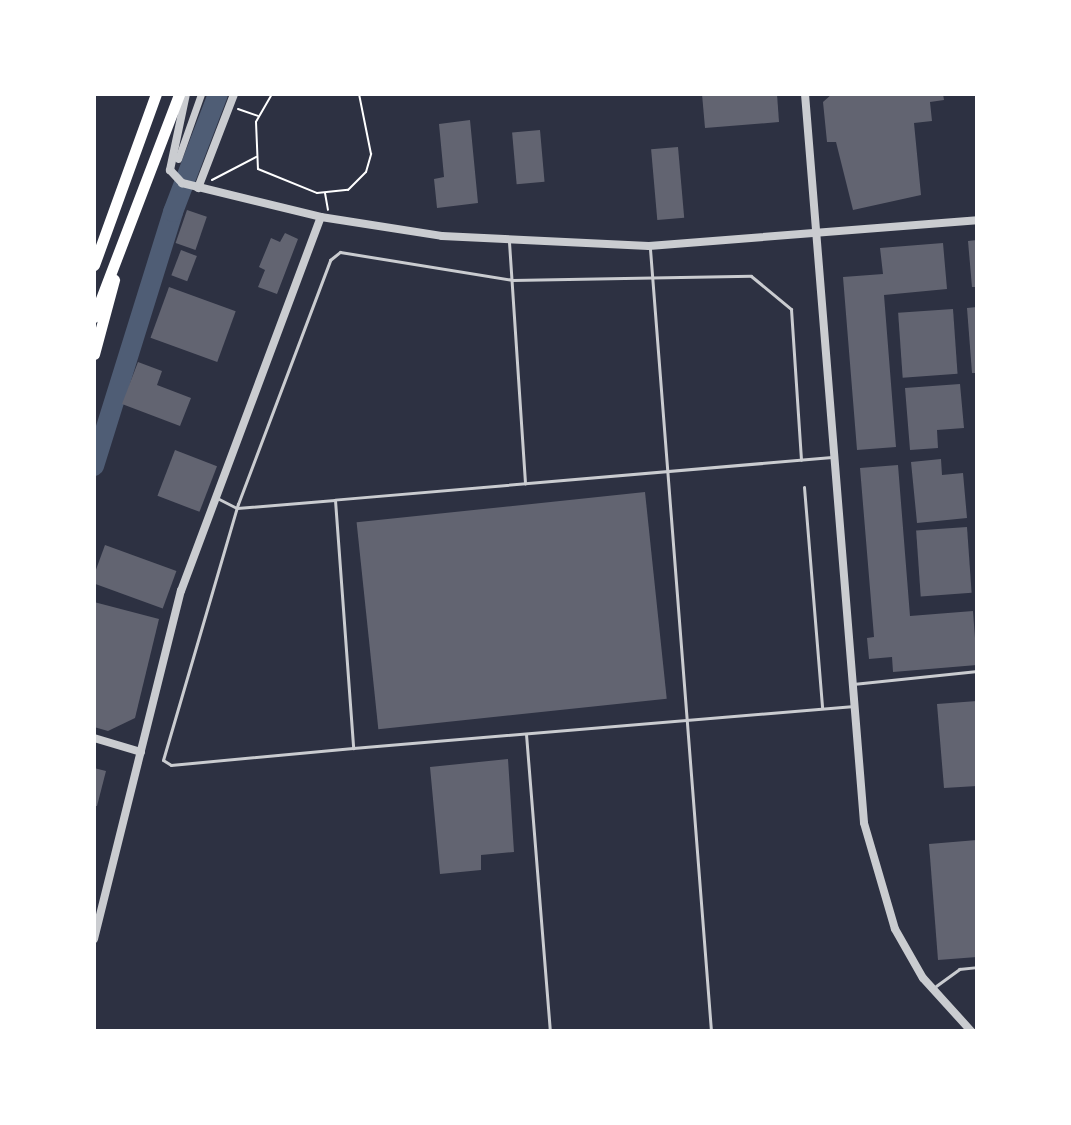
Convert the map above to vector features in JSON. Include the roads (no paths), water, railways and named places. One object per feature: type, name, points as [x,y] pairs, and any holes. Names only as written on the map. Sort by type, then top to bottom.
[{"type":"highway","points":[[94,265],[156,94]]},
{"type":"highway","points":[[94,317],[179,94]]},
{"type":"highway","points":[[94,246],[109,225]]},
{"type":"highway","points":[[94,354],[125,233]]},
{"type":"street","points":[[186,94],[170,170],[198,188],[326,218],[509,242],[649,246],[977,220]]},
{"type":"street","points":[[178,159],[201,94]]},
{"type":"street","points":[[198,188],[234,94]]},
{"type":"street","points":[[805,94],[853,684],[877,884],[932,989],[971,1031]]},
{"type":"street","points":[[94,939],[181,591],[326,218]]},
{"type":"street","points":[[94,738],[141,752]]},
{"type":"lane","points":[[509,242],[525,483]]},
{"type":"lane","points":[[649,246],[711,1031]]},
{"type":"lane","points":[[801,460],[791,309],[751,276],[652,282],[512,280],[350,251],[330,260],[237,508],[163,760],[171,765],[855,705]]},
{"type":"lane","points":[[216,497],[237,508],[835,457]]},
{"type":"lane","points":[[804,487],[822,708]]},
{"type":"lane","points":[[335,500],[353,748]]},
{"type":"lane","points":[[853,684],[977,671]]},
{"type":"lane","points":[[526,734],[550,1031]]},
{"type":"lane","points":[[932,989],[959,969],[977,967]]},
{"type":"waterway","points":[[94,466],[173,212],[218,94]]}]
